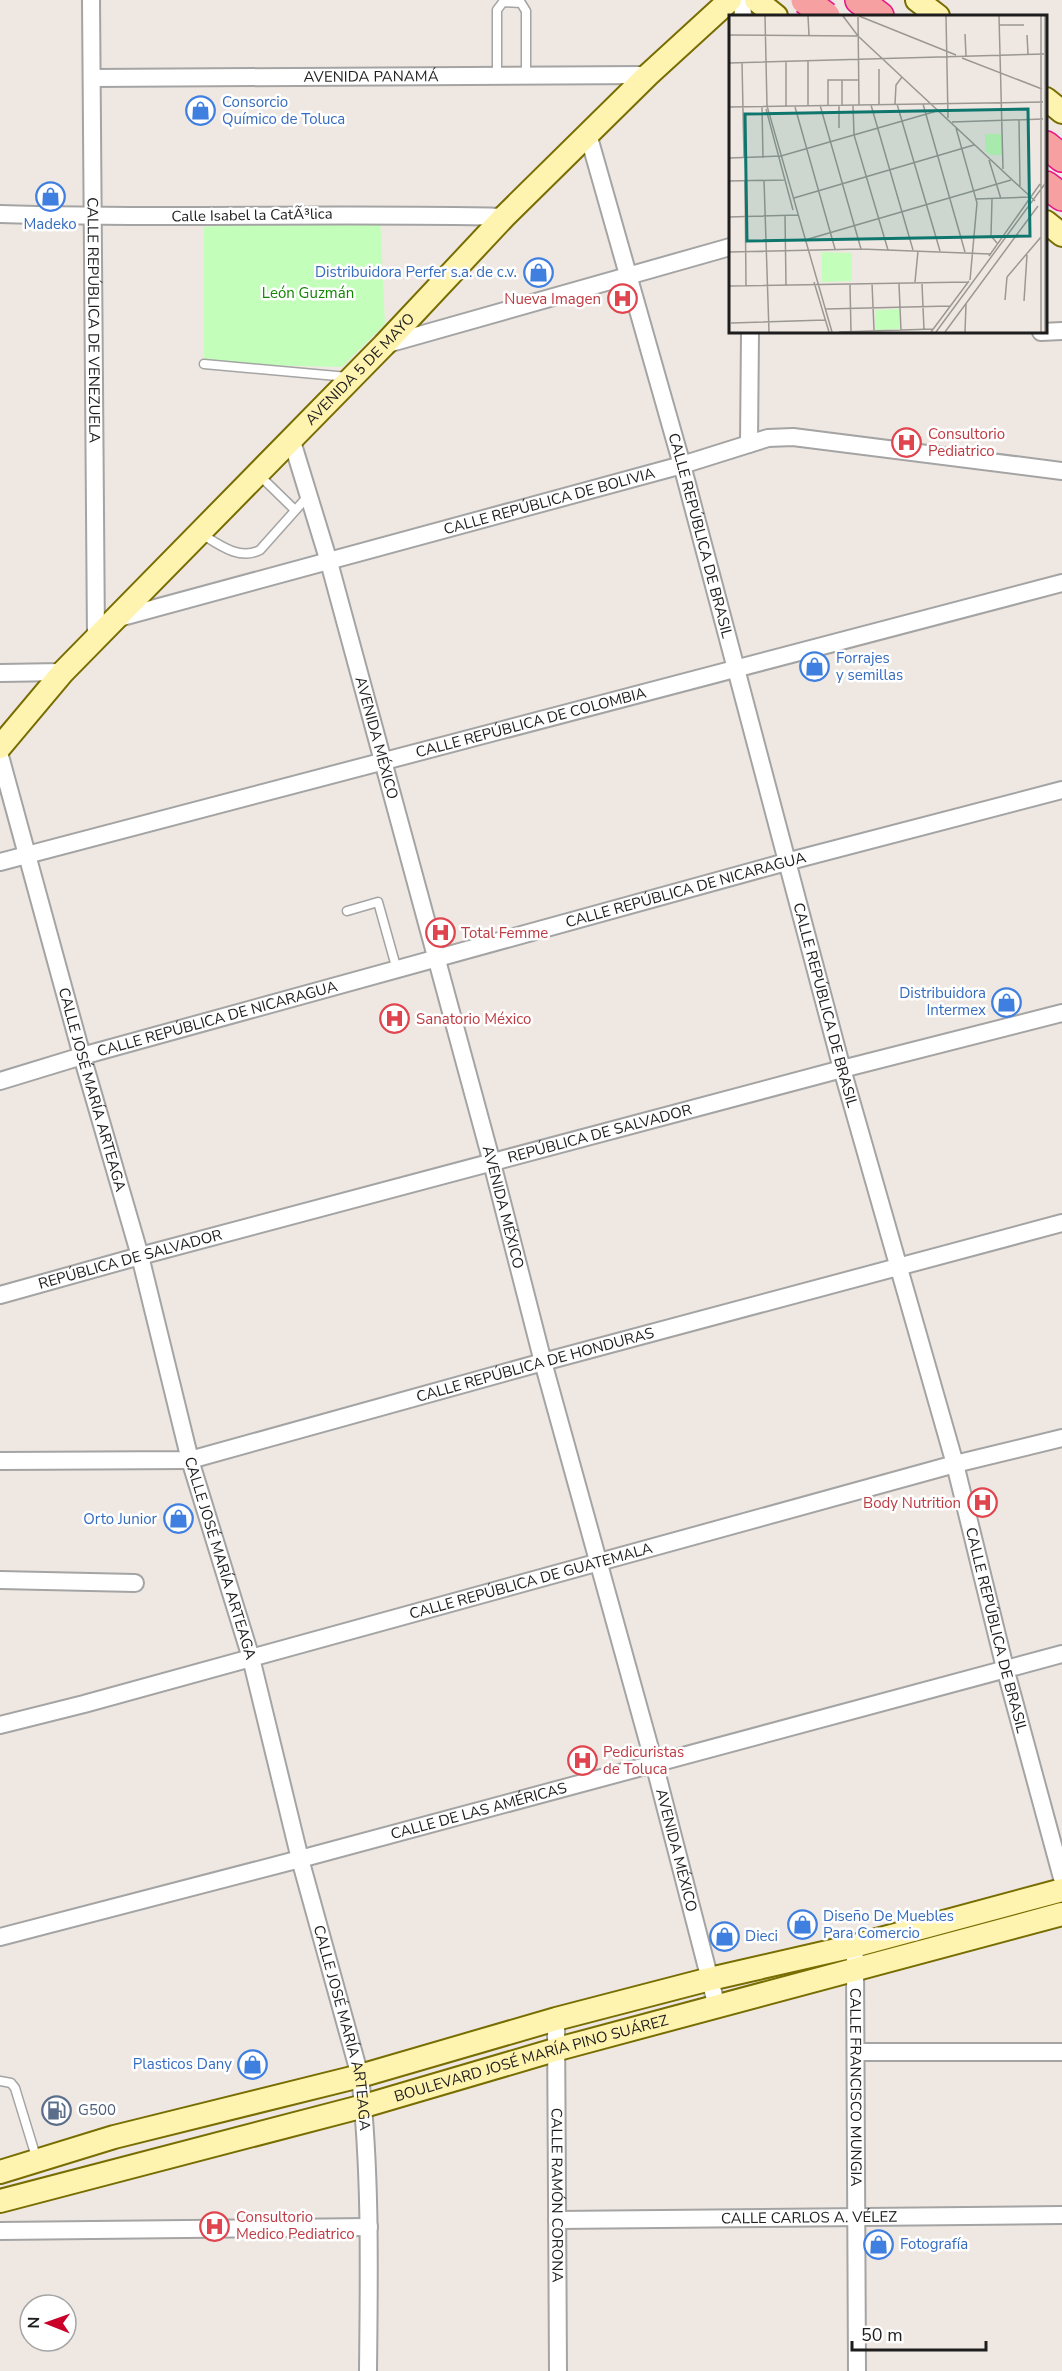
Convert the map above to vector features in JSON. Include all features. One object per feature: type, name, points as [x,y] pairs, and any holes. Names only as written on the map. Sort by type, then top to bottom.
[{"type":"highway","points":[[805,0],[825,15]]},
{"type":"highway","points":[[859,0],[879,15]]},
{"type":"highway","points":[[1047,146],[1062,158]]},
{"type":"highway","points":[[1047,186],[1062,197]]},
{"type":"main road","name":"AVENIDA 5 DE MAYO","points":[[0,747],[63,672],[384,345],[504,217],[648,75],[730,0]]},
{"type":"main road","points":[[756,0],[775,15]]},
{"type":"main road","points":[[809,15],[814,0]]},
{"type":"main road","points":[[916,0],[937,15]]},
{"type":"main road","points":[[1047,100],[1062,112]]},
{"type":"main road","points":[[1047,223],[1062,235]]},
{"type":"main road","name":"BOULEVARD JOSÉ MARÍA PINO SUÁREZ","points":[[0,2172],[114,2137],[360,2076],[556,2019],[710,1979],[854,1946],[1062,1890]]},
{"type":"main road","name":"BOULEVARD JOSÉ MARÍA PINO SUÁREZ","points":[[0,2201],[364,2106],[558,2049],[1062,1914]]},
{"type":"main road","points":[[114,2137],[122,2170]]},
{"type":"street","name":"CALLE REPÚBLICA DE VENEZUELA","points":[[91,0],[96,640]]},
{"type":"street","points":[[742,0],[743,15]]},
{"type":"street","name":"AVENIDA PANAMÁ","points":[[93,78],[648,75]]},
{"type":"street","name":"CALLE REPÚBLICA DE BRASIL","points":[[588,134],[682,465],[842,1069],[955,1464],[1005,1668],[1062,1878]]},
{"type":"street","name":"Calle Isabel la CatÃ³lica","points":[[0,214],[93,217],[381,214],[504,217]]},
{"type":"street","points":[[384,345],[729,248]]},
{"type":"street","points":[[749,444],[750,333]]},
{"type":"street","name":"CALLE REPÚBLICA DE BOLIVIA","points":[[115,619],[682,465],[768,438],[793,437],[1062,471]]},
{"type":"street","name":"AVENIDA MÉXICO","points":[[291,438],[329,562],[381,762],[492,1163],[543,1362],[654,1763],[717,2007]]},
{"type":"street","name":"CALLE REPÚBLICA DE COLOMBIA","points":[[0,862],[1062,583]]},
{"type":"street","points":[[0,673],[63,672]]},
{"type":"street","name":"CALLE JOSÉ MARÍA ARTEAGA","points":[[0,756],[82,1056],[140,1256],[190,1460],[251,1658],[300,1859],[360,2076],[364,2106],[369,2227],[368,2371]]},
{"type":"street","name":"CALLE REPÚBLICA DE NICARAGUA","points":[[0,1081],[82,1056],[786,862],[1062,790]]},
{"type":"street","name":"REPÚBLICA DE SALVADOR","points":[[0,1295],[1062,1012]]},
{"type":"street","name":"CALLE REPÚBLICA DE HONDURAS","points":[[0,1461],[190,1460],[543,1362],[1062,1223]]},
{"type":"street","name":"CALLE REPÚBLICA DE GUATEMALA","points":[[0,1725],[598,1564],[955,1464],[1062,1438]]},
{"type":"street","points":[[0,1580],[135,1583]]},
{"type":"street","name":"CALLE DE LAS AMÉRICAS","points":[[0,1937],[300,1859],[1062,1654]]},
{"type":"street","name":"CALLE FRANCISCO MUNGIA","points":[[854,1946],[857,2052],[857,2371]]},
{"type":"street","name":"CALLE RAMÓN CORONA","points":[[556,2019],[558,2049],[558,2371]]},
{"type":"street","points":[[857,2052],[1062,2052]]},
{"type":"street","name":"CALLE CARLOS A. VÉLEZ","points":[[557,2220],[1062,2215]]},
{"type":"street","points":[[0,2231],[369,2227]]},
{"type":"lane","points":[[497,76],[497,10],[503,3],[515,2],[521,3],[526,11],[526,76]]},
{"type":"lane","points":[[204,364],[351,378]]},
{"type":"lane","points":[[258,474],[295,510]]},
{"type":"lane","points":[[200,533],[235,552],[252,554],[260,550],[309,495]]},
{"type":"lane","points":[[347,911],[378,902],[397,970]]},
{"type":"lane","points":[[0,2081],[10,2083],[15,2088],[37,2161]]},
{"type":"green space","name":"León Guzmán","points":[[380,214],[385,324],[342,367],[204,364],[204,227]]},
{"type":"place","name":"Consorcio Químico de Toluca","points":[[201,111]]},
{"type":"place","name":"Madeko","points":[[50,197]]},
{"type":"place","name":"Distribuidora Perfer s.a. de c.v.","points":[[538,272]]},
{"type":"place","name":"Nueva Imagen","points":[[622,299]]},
{"type":"place","name":"Consultorio Pediatrico","points":[[907,443]]},
{"type":"place","name":"Forrajes y semillas","points":[[815,667]]},
{"type":"place","name":"Total Femme","points":[[440,933]]},
{"type":"place","name":"Distribuidora Intermex","points":[[1007,1002]]},
{"type":"place","name":"Sanatorio México","points":[[395,1019]]},
{"type":"place","name":"Body Nutrition","points":[[982,1503]]},
{"type":"place","name":"Orto Junior","points":[[178,1519]]},
{"type":"place","name":"Pedicuristas de Toluca","points":[[582,1761]]},
{"type":"place","name":"Diseño De Muebles Para Comercio","points":[[802,1925]]},
{"type":"place","name":"Dieci","points":[[724,1936]]},
{"type":"place","name":"Plasticos Dany","points":[[253,2064]]},
{"type":"place","name":"G500","points":[[57,2110]]},
{"type":"place","name":"Consultorio Medico Pediatrico","points":[[215,2226]]},
{"type":"place","name":"Fotografía","points":[[879,2244]]}]
